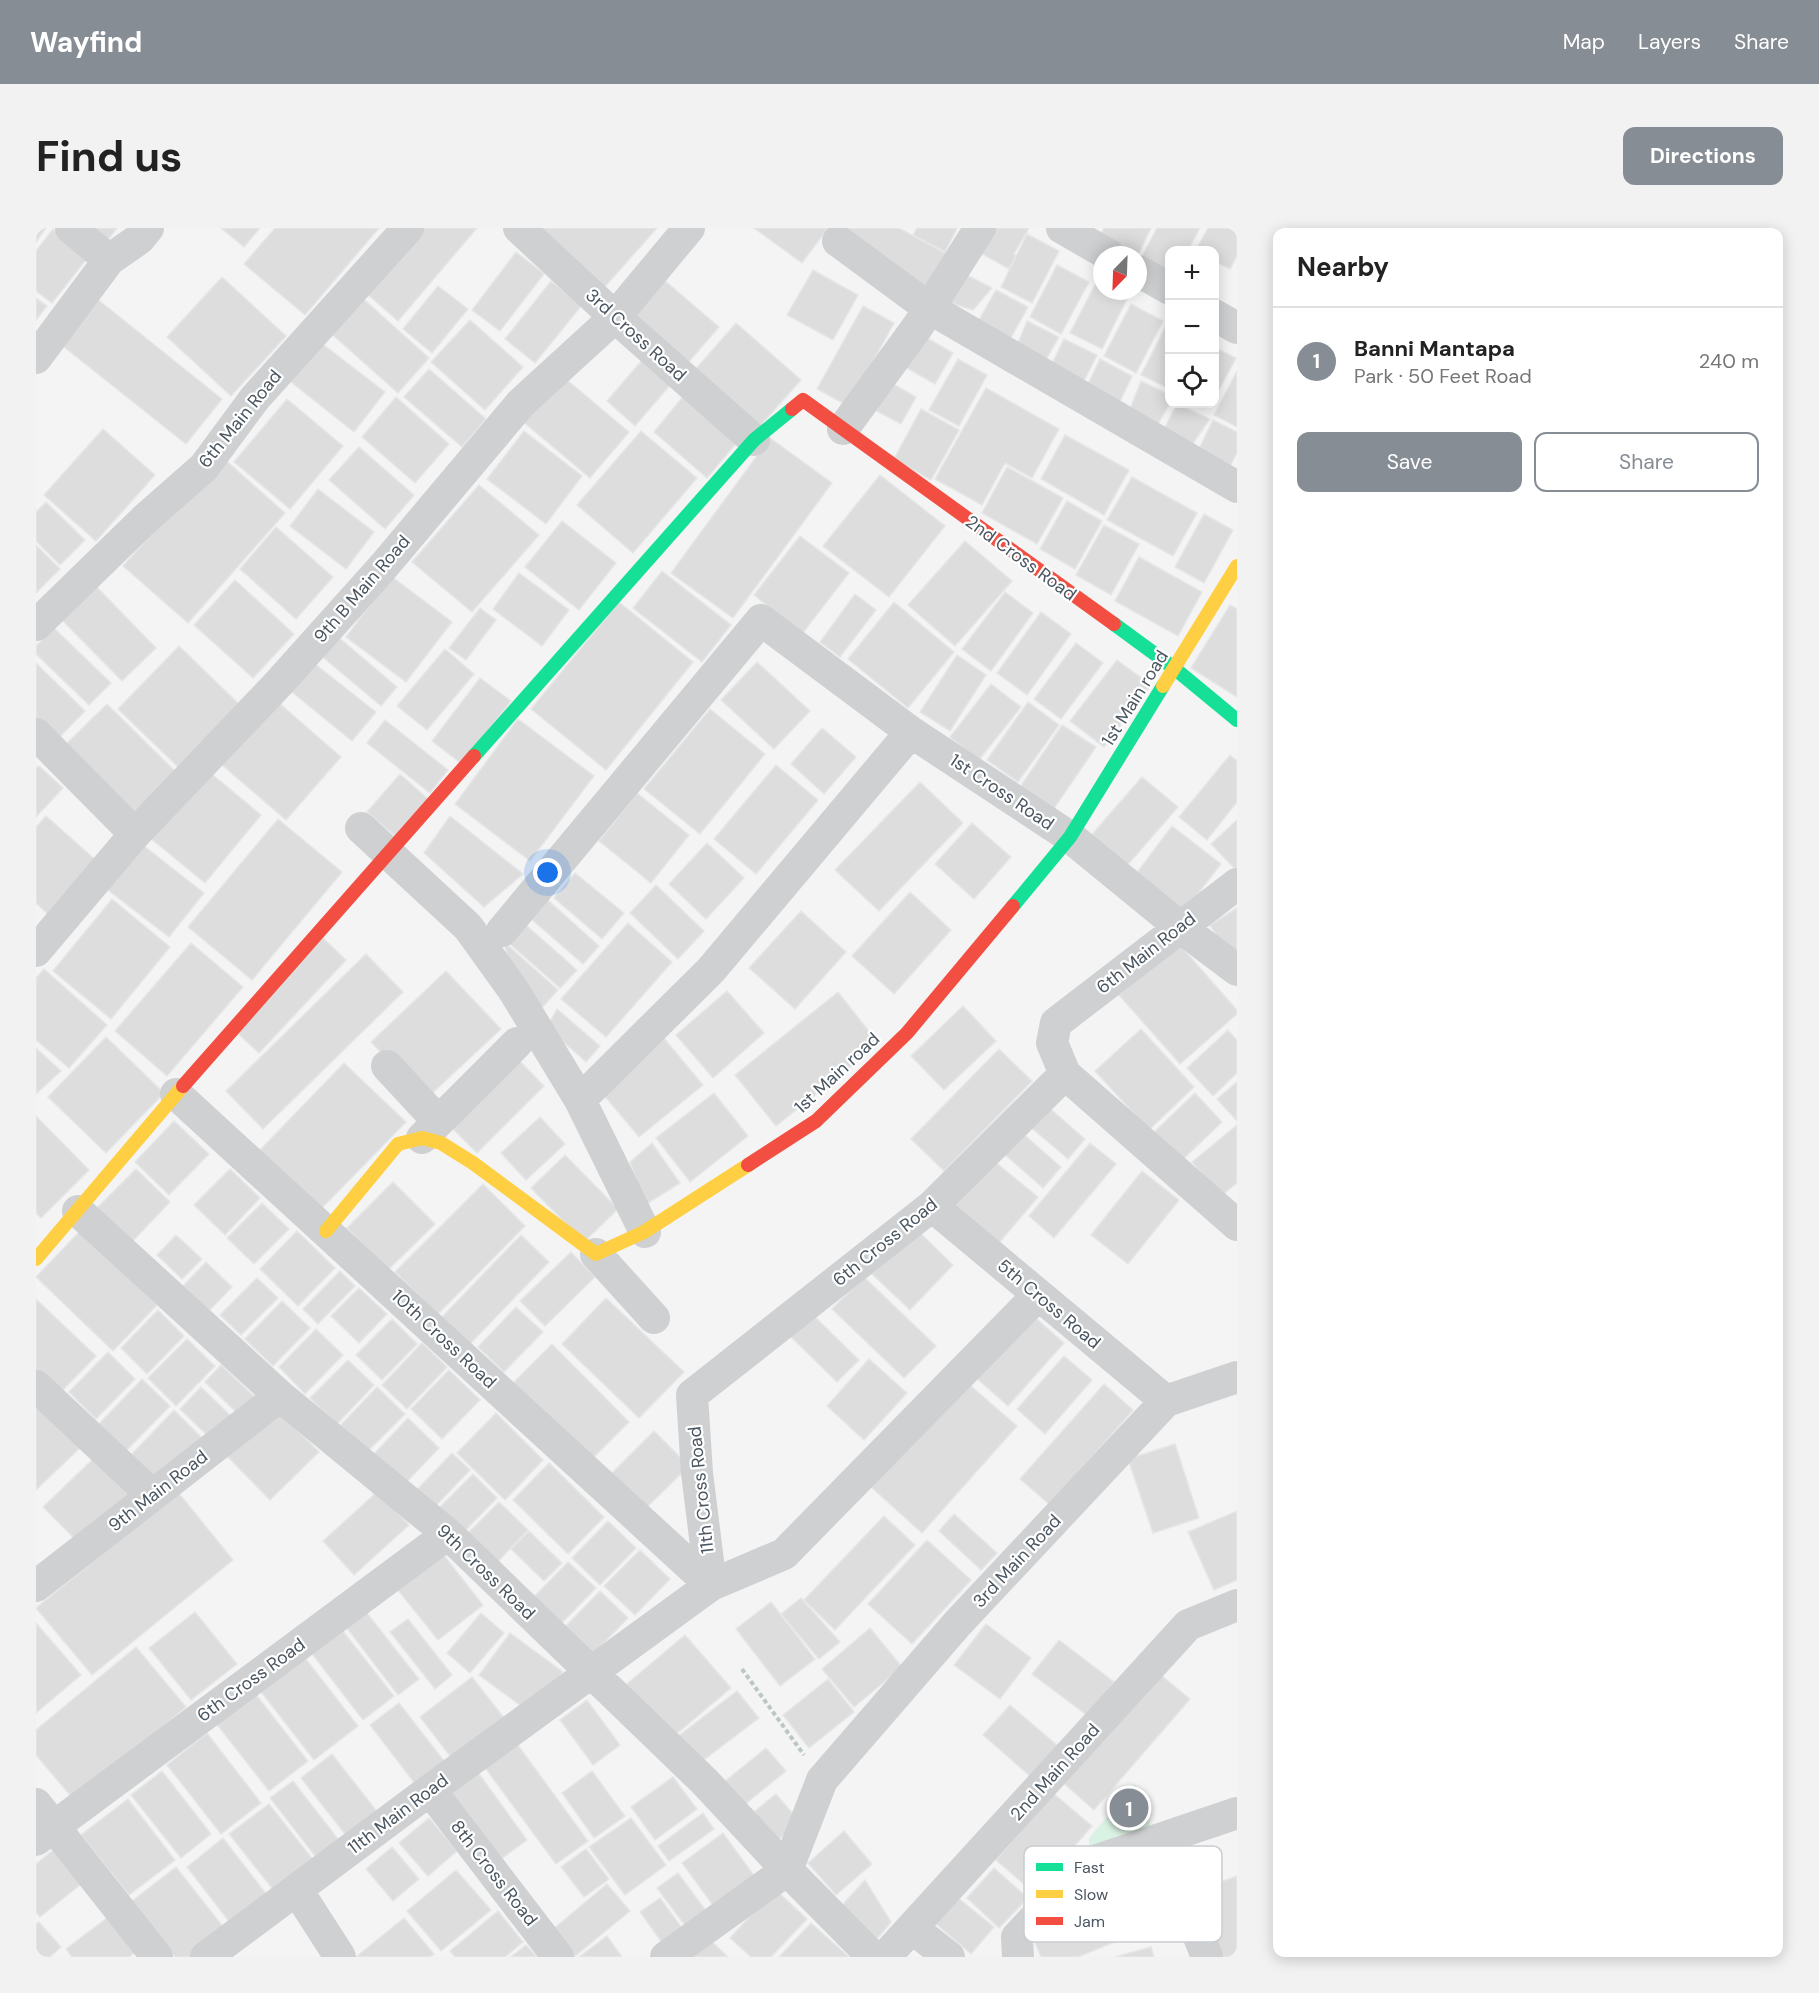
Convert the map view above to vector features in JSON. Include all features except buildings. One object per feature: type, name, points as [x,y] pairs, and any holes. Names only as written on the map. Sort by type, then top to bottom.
[{"type":"street","points":[[71,228],[109,260]]},
{"type":"street","points":[[36,358],[109,260],[139,239],[148,228]]},
{"type":"street","name":"6th Main Road","points":[[36,625],[145,519],[204,467],[255,398],[408,228]]},
{"type":"street","name":"3rd Cross Road","points":[[519,228],[754,440]]},
{"type":"street","name":"9th B Main Road","points":[[36,951],[135,834],[287,674],[383,567],[520,403],[615,317],[689,228]]},
{"type":"street","points":[[843,429],[929,308],[980,228]]},
{"type":"street","points":[[1062,228],[1093,246]]},
{"type":"street","points":[[838,241],[929,308],[1237,487]]},
{"type":"street","points":[[1147,277],[1165,286]]},
{"type":"street","points":[[1219,317],[1237,328]]},
{"type":"street","name":"2nd Cross Road","points":[[754,440],[802,400],[1174,668],[1237,720]]},
{"type":"street","points":[[36,1259],[176,1094],[754,440]]},
{"type":"street","name":"1st Main road","points":[[596,1254],[645,1232],[816,1121],[907,1033],[1070,837],[1237,566]]},
{"type":"street","name":"1st Cross Road","points":[[502,931],[761,620],[912,732],[1070,837],[1179,927],[1237,970]]},
{"type":"street","points":[[580,1100],[711,969],[912,732]]},
{"type":"street","points":[[36,734],[135,834]]},
{"type":"street","points":[[361,828],[468,927],[514,991],[580,1100],[645,1232]]},
{"type":"street","name":"6th Main Road","points":[[1065,1074],[1052,1043],[1056,1023],[1237,884]]},
{"type":"street","points":[[326,1231],[398,1144],[430,1130],[517,1043]]},
{"type":"street","points":[[387,1066],[441,1143],[473,1163],[596,1254],[654,1318]]},
{"type":"street","points":[[1065,1074],[1237,1225]]},
{"type":"street","name":"6th Cross Road","points":[[692,1395],[932,1206],[1065,1074]]},
{"type":"street","name":"10th Cross Road","points":[[176,1094],[711,1585]]},
{"type":"street","name":"5th Cross Road","points":[[932,1206],[1166,1401]]},
{"type":"street","name":"9th Cross Road","points":[[78,1211],[280,1396],[448,1534],[705,1782],[873,1957]]},
{"type":"street","name":"11th Main Road","points":[[206,1957],[711,1585],[784,1554],[1038,1295]]},
{"type":"street","name":"3rd Main Road","points":[[787,1870],[822,1780],[957,1624],[1166,1401],[1237,1377]]},
{"type":"street","points":[[36,1386],[152,1495]]},
{"type":"street","name":"11th Cross Road","points":[[692,1395],[697,1473],[711,1585]]},
{"type":"street","name":"9th Main Road","points":[[36,1586],[280,1396]]},
{"type":"street","name":"6th Cross Road","points":[[157,1957],[42,1823],[448,1534]]},
{"type":"street","name":"2nd Main Road","points":[[885,1957],[1188,1625],[1237,1605]]},
{"type":"street","name":"8th Cross Road","points":[[430,1790],[558,1957]]},
{"type":"street","points":[[1139,1846],[1237,1813]]},
{"type":"street","points":[[1160,1839],[1163,1846]]},
{"type":"street","points":[[666,1957],[787,1870]]},
{"type":"street","points":[[297,1890],[340,1957]]},
{"type":"street","points":[[912,1928],[949,1957]]},
{"type":"street","points":[[1018,1957],[1017,1937],[1024,1930]]},
{"type":"street","points":[[1201,1942],[1207,1957]]},
{"type":"path","points":[[742,1669],[799,1748]]},
{"type":"green space","points":[[1135,1784],[1153,1832],[1114,1846],[1089,1846],[1089,1838]]},
{"type":"traffic: fast","points":[[474,756],[754,440],[792,409]]},
{"type":"traffic: fast","points":[[1114,624],[1174,668],[1237,720]]},
{"type":"traffic: fast","points":[[1013,906],[1070,837],[1163,686]]},
{"type":"traffic: slow","points":[[1163,686],[1237,566]]},
{"type":"traffic: slow","points":[[36,1259],[183,1086]]},
{"type":"traffic: slow","points":[[326,1231],[398,1144],[422,1138],[441,1143],[473,1163],[596,1254],[644,1232],[748,1165]]},
{"type":"traffic: jam","points":[[792,409],[803,400],[1114,624]]},
{"type":"traffic: jam","points":[[183,1086],[474,756]]},
{"type":"traffic: jam","points":[[748,1165],[816,1121],[907,1033],[1013,906]]},
{"type":"place","name":"Banni Mantapa","points":[[1129,1808]]}]
